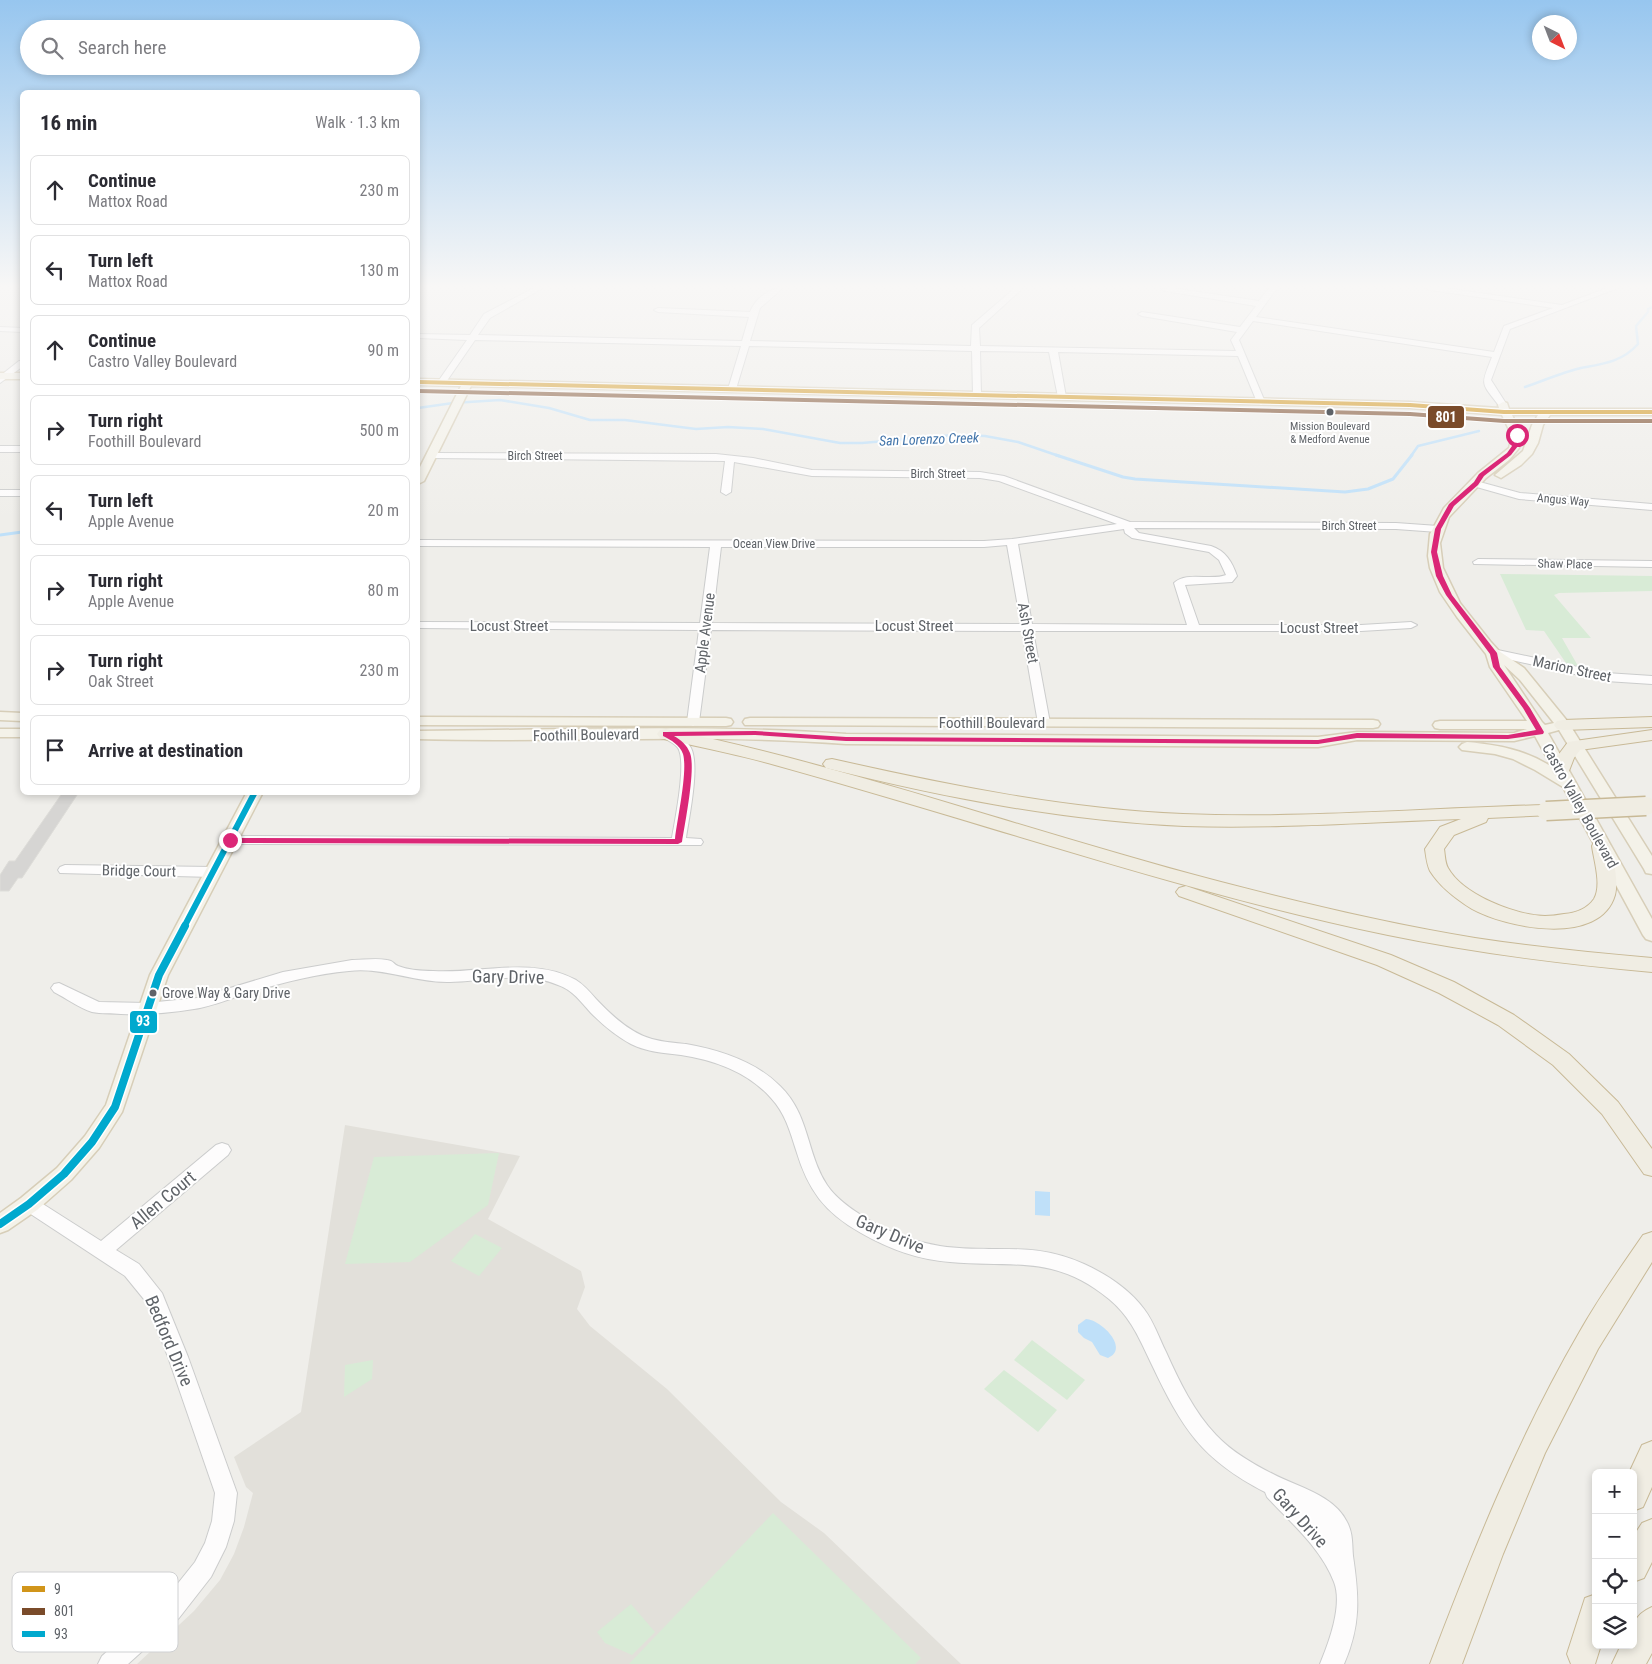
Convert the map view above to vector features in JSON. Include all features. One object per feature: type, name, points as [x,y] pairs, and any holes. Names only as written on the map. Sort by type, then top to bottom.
[{"type":"highway","points":[[1563,725],[1652,722]]},
{"type":"highway","points":[[666,734],[735,748],[1197,883],[1334,918],[1426,937],[1504,950],[1575,959],[1652,965]]},
{"type":"highway","points":[[666,734],[741,743],[993,800],[1111,816],[1257,821],[1649,806]]},
{"type":"highway","points":[[1565,780],[1565,758],[1574,746],[1587,742],[1652,735]]},
{"type":"highway","points":[[905,797],[1354,950],[1452,988],[1518,1027],[1577,1074],[1620,1121],[1652,1168]]},
{"type":"highway","points":[[1546,811],[1482,818],[1453,828],[1440,839],[1435,850],[1435,859],[1442,874],[1460,894],[1493,912],[1525,921],[1563,922],[1585,916],[1596,909],[1603,900],[1606,885],[1601,846]]},
{"type":"highway","points":[[1446,1664],[1470,1599],[1531,1454],[1588,1340],[1652,1242]]},
{"type":"highway","points":[[1637,1488],[1652,1454]]},
{"type":"highway","points":[[1637,1560],[1652,1532]]},
{"type":"highway","points":[[1585,1650],[1592,1623]]},
{"type":"highway","points":[[1628,1664],[1652,1623]]},
{"type":"main road","points":[[2,377],[20,376]]},
{"type":"main road","points":[[420,382],[1438,406],[1462,404],[1547,412],[1652,412]]},
{"type":"main road","points":[[420,477],[468,384]]},
{"type":"main road","points":[[1468,410],[1652,405]]},
{"type":"main road","points":[[1438,406],[1487,414],[1512,425]]},
{"type":"main road","points":[[1493,653],[1460,612],[1442,583],[1434,552],[1438,529],[1451,505],[1476,484],[1482,475],[1512,451],[1515,446],[1517,435],[1508,409]]},
{"type":"main road","points":[[1508,409],[1528,426],[1532,437]]},
{"type":"main road","points":[[1476,484],[1492,481],[1519,461],[1531,448],[1532,437],[1540,418],[1547,412]]},
{"type":"main road","name":"Castro Valley Boulevard","points":[[1493,653],[1508,661],[1520,671],[1563,725],[1574,746],[1652,869]]},
{"type":"main road","name":"Castro Valley Boulevard","points":[[1493,653],[1500,672],[1522,701],[1538,728],[1601,846],[1652,935]]},
{"type":"main road","points":[[0,716],[20,716]]},
{"type":"main road","name":"Foothill Boulevard","points":[[420,721],[1044,723],[1538,728],[1563,725]]},
{"type":"main road","name":"Foothill Boulevard","points":[[420,735],[755,733],[855,739],[1318,742],[1357,736],[1508,737],[1538,728]]},
{"type":"main road","points":[[0,733],[20,733]]},
{"type":"main road","points":[[1318,742],[1478,748],[1505,751],[1538,764],[1565,780]]},
{"type":"main road","points":[[0,1224],[29,1204],[64,1174],[92,1142],[115,1107],[128,1073],[159,975],[253,795]]},
{"type":"street","points":[[2,377],[18,366]]},
{"type":"street","points":[[442,383],[453,366]]},
{"type":"street","points":[[732,389],[738,366]]},
{"type":"street","points":[[976,366],[977,395]]},
{"type":"street","points":[[1056,366],[1062,397]]},
{"type":"street","points":[[1245,366],[1261,402]]},
{"type":"street","points":[[1492,366],[1487,380],[1489,386],[1508,409]]},
{"type":"street","points":[[0,449],[20,449]]},
{"type":"street","name":"Birch Street","points":[[432,456],[730,458],[812,473],[995,476],[1129,525],[1402,526],[1438,529]]},
{"type":"street","points":[[726,492],[730,458]]},
{"type":"street","name":"Angus Way","points":[[1476,484],[1519,496],[1652,507]]},
{"type":"street","points":[[0,493],[20,493]]},
{"type":"street","points":[[1129,525],[1129,531],[1136,536],[1207,548],[1218,552],[1224,557],[1232,576],[1228,580],[1185,581],[1179,584],[1194,628]]},
{"type":"street","name":"Ocean View Drive","points":[[420,543],[984,544],[1012,542],[1129,525]]},
{"type":"street","name":"Ash Street","points":[[1012,542],[1044,723]]},
{"type":"street","name":"Apple Avenue","points":[[693,722],[716,544]]},
{"type":"street","name":"Shaw Place","points":[[1478,562],[1652,564]]},
{"type":"street","name":"Locust Street","points":[[420,625],[1361,628],[1411,625]]},
{"type":"street","name":"Marion Street","points":[[1493,653],[1606,677],[1652,680]]},
{"type":"street","points":[[666,734],[680,743],[687,754],[686,787],[678,842]]},
{"type":"street","points":[[230,840],[696,842]]},
{"type":"street","name":"Bridge Court","points":[[65,870],[213,872]]},
{"type":"street","name":"Gary Drive","points":[[59,988],[96,1007],[147,1009],[197,1003],[283,976],[310,970],[352,965],[379,965],[422,976],[523,974],[557,979],[572,985],[620,1028],[643,1042],[714,1056],[729,1061],[751,1073],[774,1090],[789,1108],[801,1132],[818,1185],[827,1197],[850,1217],[878,1233],[910,1246],[952,1255],[1014,1254],[1046,1258],[1094,1278],[1119,1297],[1135,1313],[1147,1332],[1182,1407],[1200,1433],[1233,1462],[1267,1482],[1323,1541],[1346,1581],[1348,1607],[1344,1637],[1332,1664]]},
{"type":"street","name":"Allen Court","points":[[103,1250],[222,1150]]},
{"type":"street","name":"Bedford Drive","points":[[29,1204],[132,1270],[155,1299],[178,1357],[226,1493],[226,1514],[221,1534],[204,1571],[178,1602]]},
{"type":"street","name":"Bedford Drive","points":[[110,1664],[124,1652]]},
{"type":"shaded area","points":[[345,1125],[520,1156],[488,1219],[581,1271],[585,1287],[577,1309],[590,1326],[667,1389],[781,1502],[824,1533],[961,1664],[137,1664],[150,1652],[178,1652],[178,1626],[194,1611],[220,1580],[234,1554],[244,1527],[253,1493],[246,1487],[234,1457],[301,1412]]},
{"type":"green space","points":[[1500,574],[1652,576],[1652,591],[1559,593],[1554,595],[1591,638],[1562,638],[1578,666],[1566,663],[1544,631],[1526,630]]},
{"type":"green space","points":[[499,1153],[488,1205],[410,1262],[345,1264],[374,1157]]},
{"type":"green space","points":[[475,1234],[502,1248],[479,1276],[451,1261]]},
{"type":"green space","points":[[1032,1340],[1085,1380],[1067,1400],[1014,1360]]},
{"type":"green space","points":[[373,1360],[372,1379],[344,1397],[345,1365]]},
{"type":"green space","points":[[1004,1370],[1057,1410],[1038,1432],[984,1389]]},
{"type":"green space","points":[[773,1513],[921,1658],[915,1664],[629,1664]]},
{"type":"green space","points":[[631,1604],[655,1632],[632,1655],[605,1643],[597,1632]]},
{"type":"water","points":[[1035,1191],[1050,1192],[1050,1216],[1035,1215]]},
{"type":"water","points":[[1086,1319],[1106,1329],[1115,1342],[1114,1354],[1108,1358],[1100,1355],[1092,1342],[1078,1332],[1078,1325]]},
{"type":"building","points":[[61,795],[77,795],[22,878],[18,878],[9,891],[0,891],[0,875],[9,861],[15,861]]},
{"type":"waterway","name":"San Lorenzo Creek","points":[[1525,387],[1560,374],[1593,366]]},
{"type":"waterway","name":"San Lorenzo Creek","points":[[420,408],[453,403],[500,400],[549,408],[590,420],[625,420],[696,429],[728,427],[763,429],[840,443],[862,443],[954,435],[985,436],[1018,442],[1058,456]]},
{"type":"waterway","name":"San Lorenzo Creek","points":[[1411,456],[1418,446],[1479,431]]},
{"type":"waterway","name":"San Lorenzo Creek","points":[[1058,456],[1123,477],[1135,479],[1345,492],[1368,489],[1393,479],[1412,455]]},
{"type":"waterway","name":"San Lorenzo Creek","points":[[0,535],[20,532]]},
{"type":"transit line","name":"9","points":[[420,382],[1410,405],[1504,412],[1652,412]]},
{"type":"transit line","name":"801","points":[[420,391],[1410,414],[1504,421],[1652,421]]},
{"type":"transit line","name":"93","points":[[0,1224],[29,1204],[64,1174],[92,1142],[115,1107],[159,975],[253,795]]},
{"type":"place","name":"Mission Boulevard & Medford Avenue","points":[[1330,412]]},
{"type":"place","name":"Grove Way & Gary Drive","points":[[153,993]]},
{"type":"route","points":[[230,840],[678,842],[686,787],[687,754],[680,743],[666,734],[721,732],[846,739],[1318,742],[1339,737],[1357,736],[1508,737],[1540,732],[1527,708],[1497,667],[1493,653],[1460,612],[1449,595],[1442,583],[1434,552],[1436,534],[1451,505],[1476,484],[1482,475],[1512,451],[1517,435]]}]
